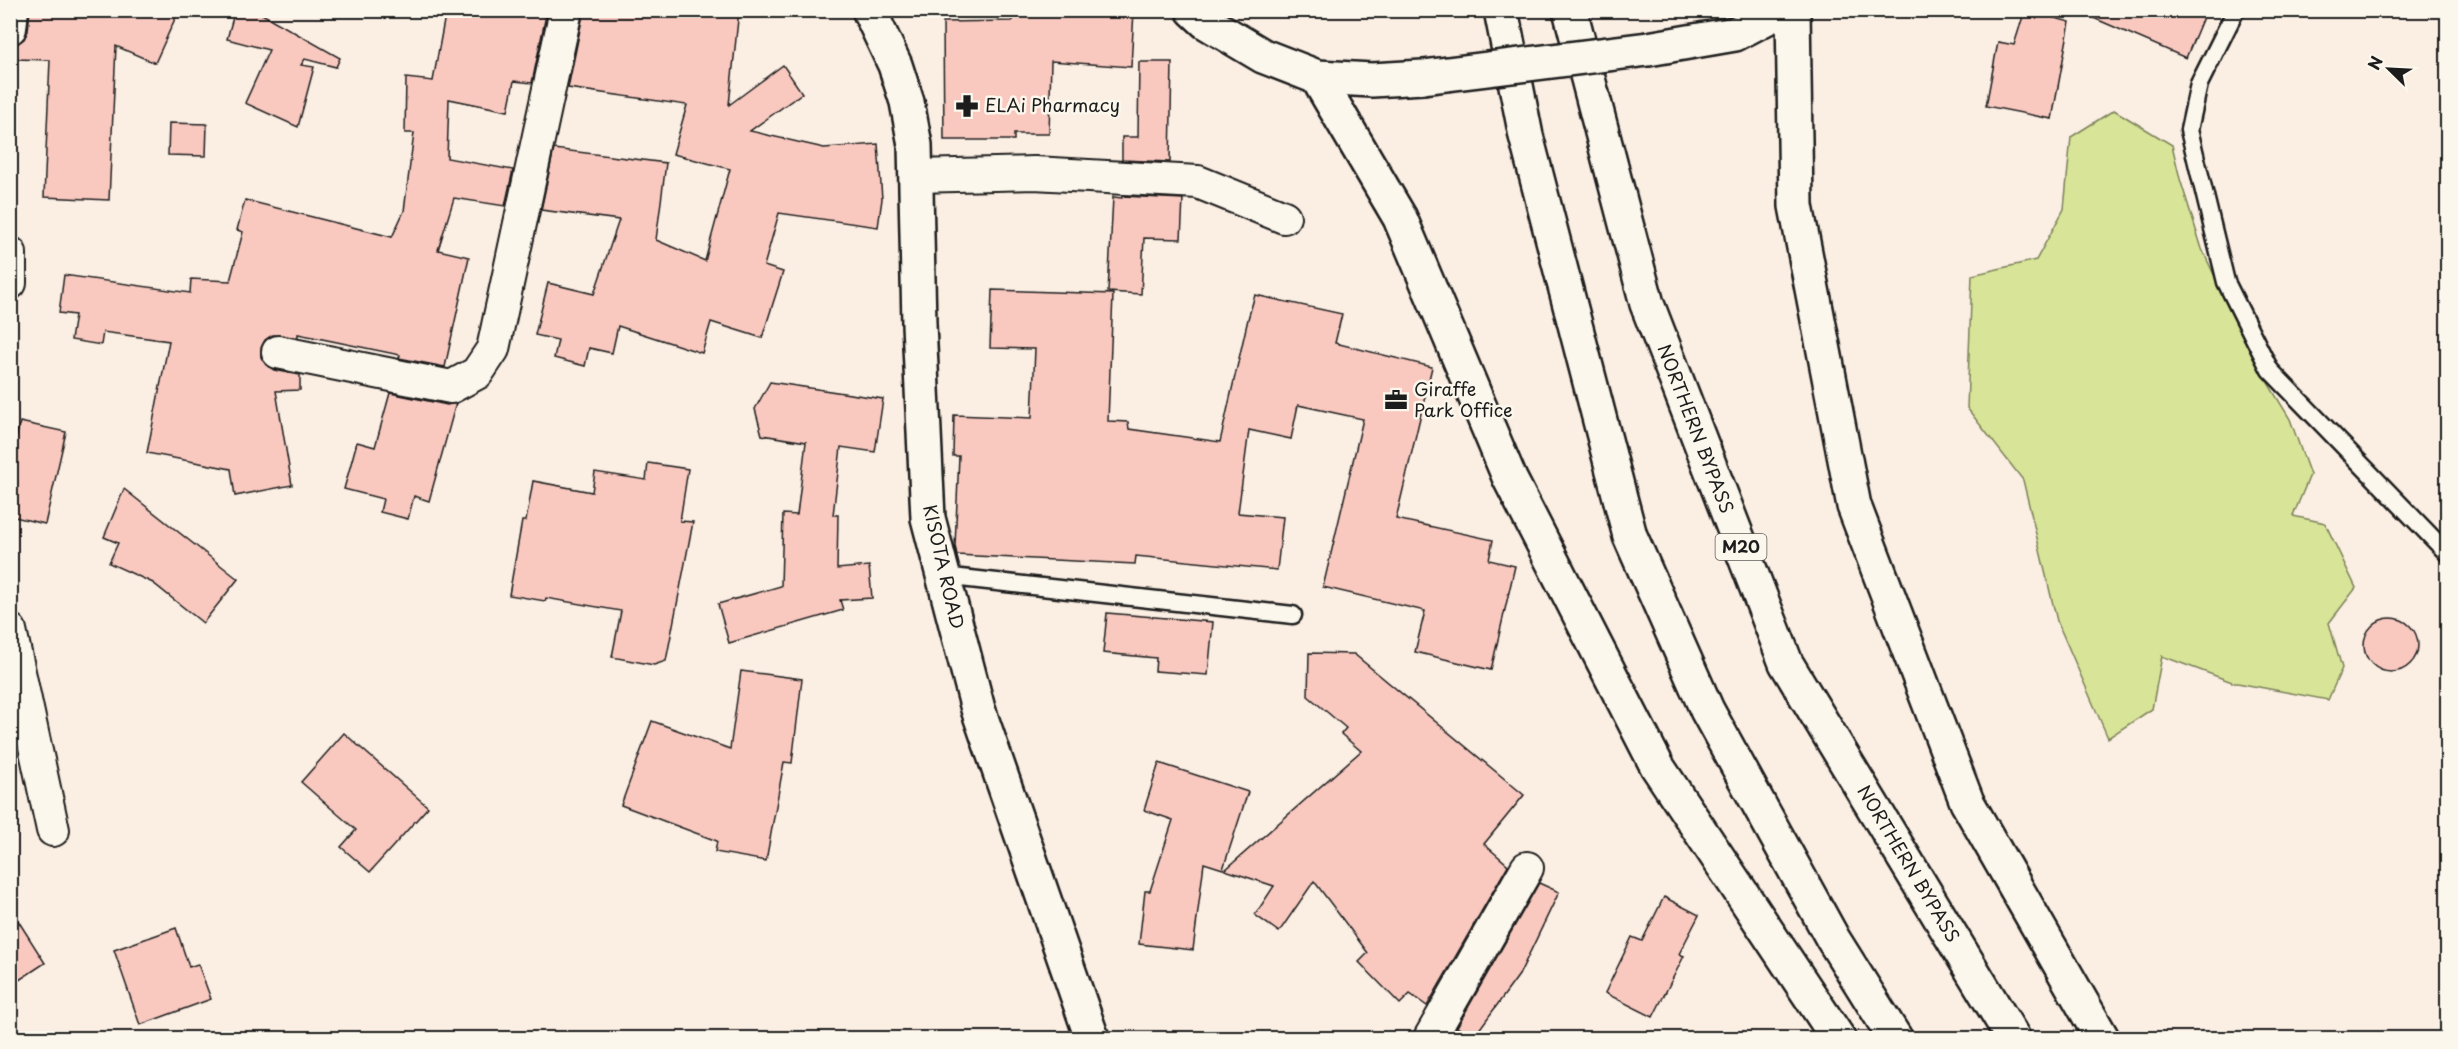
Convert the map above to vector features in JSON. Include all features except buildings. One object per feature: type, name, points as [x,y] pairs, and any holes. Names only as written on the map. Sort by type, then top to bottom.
[{"type":"main road","name":"KISOTA ROAD","points":[[869,10],[894,65],[907,102],[915,145],[919,324],[928,518],[978,709],[1092,1038]]},
{"type":"main road","points":[[1193,10],[1206,22],[1263,56],[1317,77],[1372,80],[1423,77],[1648,49],[1735,33],[1781,10]]},
{"type":"main road","points":[[1501,10],[1526,136],[1630,536],[1707,710],[1833,939],[1895,1038]]},
{"type":"main road","name":"NORTHERN BYPASS","points":[[1570,10],[1647,304],[1786,663],[2013,1038]]},
{"type":"main road","points":[[1793,10],[1796,206],[1854,506],[1966,802],[2102,1038]]},
{"type":"main road","points":[[1317,77],[1400,218],[1510,479],[1657,766],[1838,1038]]},
{"type":"street","points":[[10,28],[12,10]]},
{"type":"street","points":[[278,352],[452,387],[477,373],[493,349],[566,10]]},
{"type":"street","points":[[916,176],[1034,173],[1198,182],[1284,217]]},
{"type":"street","points":[[10,253],[10,283]]},
{"type":"street","points":[[11,636],[53,830]]},
{"type":"street","points":[[1430,1038],[1527,868]]},
{"type":"lane","points":[[2236,10],[2199,84],[2189,130],[2226,282],[2270,370],[2448,554]]},
{"type":"lane","points":[[943,576],[1293,615]]},
{"type":"green space","points":[[2114,110],[2172,145],[2202,249],[2254,360],[2290,419],[2310,475],[2293,516],[2325,523],[2356,588],[2329,623],[2342,668],[2328,700],[2232,682],[2162,656],[2152,709],[2108,738],[2057,621],[2023,480],[1967,408],[1972,275],[2036,260],[2064,209],[2071,137]]},
{"type":"place","name":"ELAi Pharmacy","points":[[967,106]]},
{"type":"place","name":"Giraffe Park Office","points":[[1396,400]]}]
